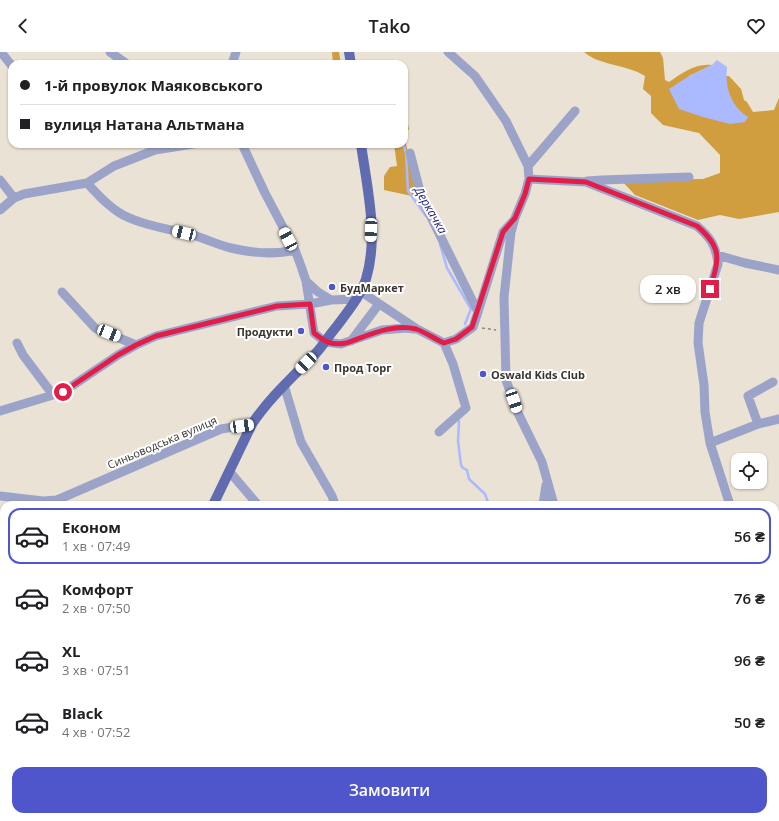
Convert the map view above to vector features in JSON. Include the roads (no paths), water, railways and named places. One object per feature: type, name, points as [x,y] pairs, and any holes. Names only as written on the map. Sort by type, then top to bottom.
[{"type":"main road","points":[[215,501],[252,424],[260,412],[325,342],[358,295],[365,280],[370,259],[371,230],[361,148]]},
{"type":"street","points":[[2,52],[8,60]]},
{"type":"street","points":[[110,52],[121,60]]},
{"type":"street","points":[[448,52],[475,76],[506,121],[528,166],[529,179],[511,232],[504,297],[506,380],[517,411],[542,462],[553,501]]},
{"type":"street","points":[[528,166],[574,111]]},
{"type":"street","points":[[0,210],[14,198],[24,194],[87,183],[114,166],[154,150],[167,148]]},
{"type":"street","points":[[244,148],[294,250],[306,281],[314,333],[325,342],[341,344],[382,330],[406,328],[417,329]]},
{"type":"street","points":[[410,153],[422,199],[478,312]]},
{"type":"street","points":[[529,179],[586,182],[602,180],[689,177]]},
{"type":"street","points":[[0,180],[14,198]]},
{"type":"street","points":[[586,182],[697,226],[708,235],[714,244],[718,264],[699,323],[698,343],[704,385],[705,412],[710,443],[729,501]]},
{"type":"street","points":[[87,183],[102,200],[122,214],[140,222],[196,236],[232,248],[256,252],[281,253],[294,250]]},
{"type":"street","points":[[444,343],[456,339],[472,327],[503,232],[515,218]]},
{"type":"street","points":[[717,254],[745,263],[779,270]]},
{"type":"street","points":[[306,281],[331,300]]},
{"type":"street","points":[[62,292],[95,328],[136,345]]},
{"type":"street","points":[[0,411],[63,392],[118,355],[156,336],[277,306],[310,304],[358,295],[379,304],[417,329],[444,343],[454,364],[466,408],[439,432]]},
{"type":"street","points":[[350,342],[379,304]]},
{"type":"street","points":[[17,343],[23,355],[53,396]]},
{"type":"street","points":[[758,424],[748,396],[774,382]]},
{"type":"street","points":[[284,385],[301,442],[334,501]]},
{"type":"street","points":[[710,443],[758,424],[779,419]]},
{"type":"street","name":"Синьоводська вулиця","points":[[0,496],[43,501],[57,500],[221,429],[252,424]]},
{"type":"street","points":[[229,472],[254,501]]},
{"type":"street","points":[[544,501],[547,479]]},
{"type":"water","points":[[717,60],[727,67],[728,89],[737,107],[748,117],[745,122],[730,124],[679,109],[669,89],[689,76],[712,65]]},
{"type":"waterway","name":"Деркачка","points":[[404,148],[406,153],[408,191],[426,216]]},
{"type":"waterway","name":"Деркачка","points":[[440,244],[447,268],[471,309],[465,324]]},
{"type":"waterway","name":"Деркачка","points":[[459,421],[458,441],[461,465],[467,470],[469,479],[485,494],[488,501]]},
{"type":"place","name":"БудМаркет","points":[[332,287]]},
{"type":"place","name":"Продукти","points":[[301,331]]},
{"type":"place","name":"Прод Торг","points":[[326,367]]},
{"type":"place","name":"Oswald Kids Club","points":[[483,374]]}]
